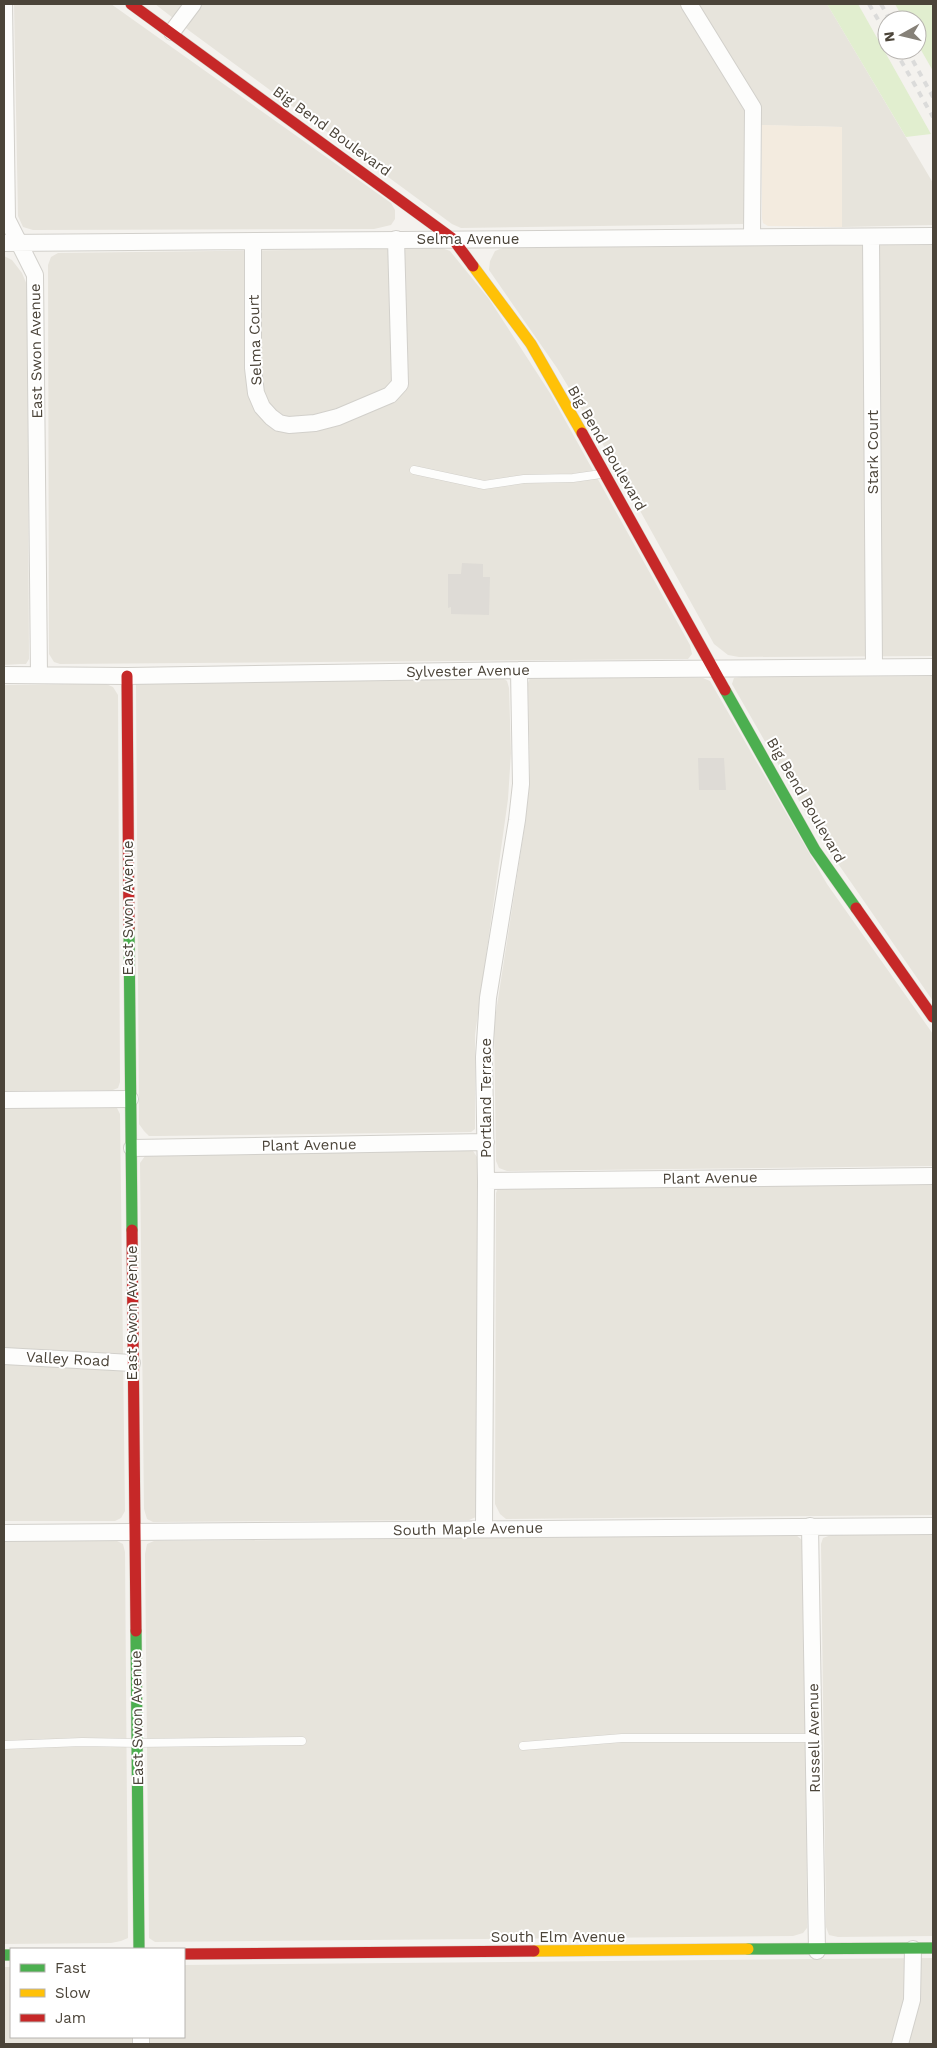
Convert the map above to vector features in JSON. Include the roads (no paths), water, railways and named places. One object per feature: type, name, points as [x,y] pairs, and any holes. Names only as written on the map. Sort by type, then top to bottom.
[{"type":"main road","name":"Big Bend Boulevard","points":[[131,4],[172,32],[453,239],[530,344],[606,474],[815,850],[933,1018]]},
{"type":"main road","name":"East Swon Avenue","points":[[127,676],[139,1948]]},
{"type":"main road","name":"South Elm Avenue","points":[[185,1954],[817,1951],[933,1948]]},
{"type":"street","name":"East Swon Avenue","points":[[4,4],[7,219],[11,243],[35,274],[39,675]]},
{"type":"street","points":[[172,32],[193,4]]},
{"type":"street","points":[[689,4],[753,108],[752,237]]},
{"type":"street","name":"Selma Avenue","points":[[11,243],[933,236]]},
{"type":"street","name":"Stark Court","points":[[871,237],[874,667]]},
{"type":"street","name":"Selma Court","points":[[254,242],[253,368],[256,393],[262,407],[279,423],[300,425],[338,417],[390,395],[400,384],[396,239]]},
{"type":"street","name":"Sylvester Avenue","points":[[4,675],[127,676],[519,670],[933,667]]},
{"type":"street","name":"Portland Terrace","points":[[484,1529],[486,1142],[484,1057],[488,998],[518,820],[521,784],[519,670]]},
{"type":"street","points":[[4,1100],[130,1098]]},
{"type":"street","name":"Plant Avenue","points":[[132,1148],[486,1142]]},
{"type":"street","name":"Plant Avenue","points":[[486,1181],[933,1176]]},
{"type":"street","name":"Valley Road","points":[[4,1356],[132,1363]]},
{"type":"street","name":"Russell Avenue","points":[[810,1526],[817,1951]]},
{"type":"street","name":"South Maple Avenue","points":[[4,1534],[933,1526]]},
{"type":"street","points":[[900,2044],[912,2000],[913,1948]]},
{"type":"lane","points":[[414,470],[484,485],[524,479],[573,478],[606,474]]},
{"type":"lane","points":[[523,1746],[622,1738],[814,1738]]},
{"type":"lane","points":[[4,1745],[82,1742],[137,1744],[302,1741]]},
{"type":"railway","points":[[869,4],[877,18]]},
{"type":"railway","points":[[881,4],[884,10]]},
{"type":"railway","points":[[901,60],[933,117]]},
{"type":"railway","points":[[913,60],[933,97]]}]
